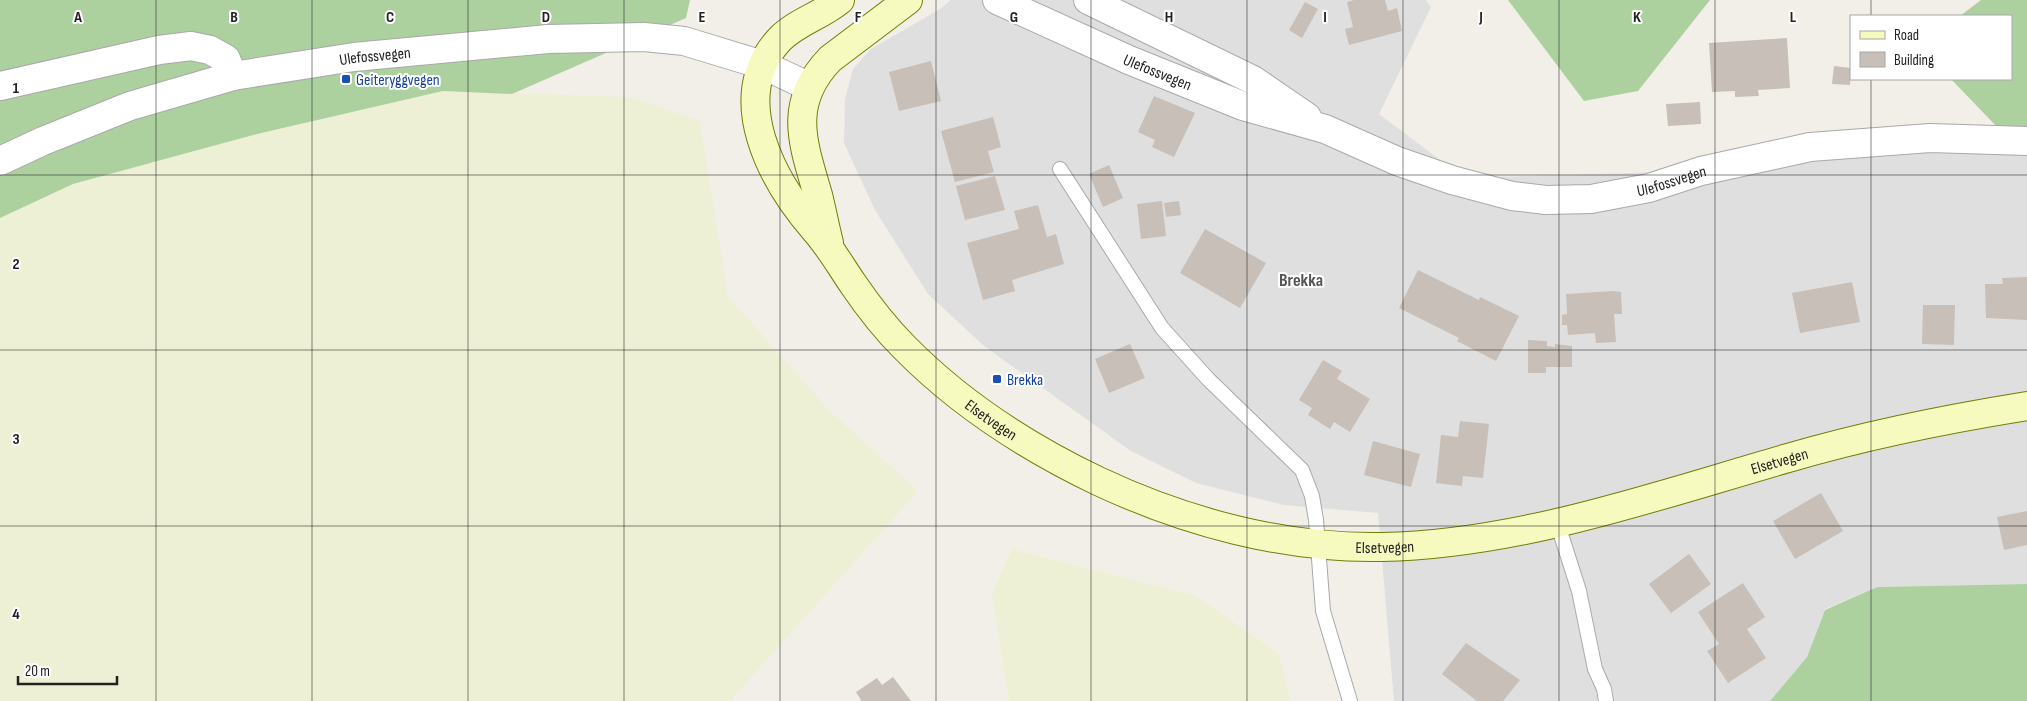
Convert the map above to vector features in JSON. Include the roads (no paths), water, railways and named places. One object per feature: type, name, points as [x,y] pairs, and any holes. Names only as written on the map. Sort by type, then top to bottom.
[{"type":"main road","points":[[763,65],[776,44],[790,29],[814,17],[840,0]]},
{"type":"main road","points":[[810,87],[820,70],[830,59],[908,0]]},
{"type":"main road","name":"Elsetvegen","points":[[763,65],[758,80],[756,122],[763,146],[794,206],[830,247],[877,318],[904,348],[979,412],[1023,441],[1090,477],[1170,510],[1244,531],[1317,544],[1379,547],[1468,540],[1557,522],[1640,501],[1848,441],[1920,424],[2027,406]]},
{"type":"main road","name":"Elsetvegen","points":[[810,87],[803,112],[802,140],[830,247]]},
{"type":"street","name":"Ulefossvegen","points":[[997,0],[1129,60],[1243,106],[1325,129],[1397,161],[1452,180],[1512,196],[1546,200],[1591,199],[1649,188],[1701,171],[1810,147],[1930,138],[2027,141]]},
{"type":"street","name":"Ulefossvegen","points":[[1088,0],[1253,80],[1325,129]]},
{"type":"street","name":"Ulefossvegen","points":[[0,161],[43,141],[130,106],[233,76],[354,57],[548,39],[644,36],[684,41],[763,65],[810,87]]},
{"type":"street","points":[[0,86],[159,50],[192,46],[210,50],[226,59],[233,76]]},
{"type":"lane","points":[[1060,169],[1162,328],[1208,379],[1302,470],[1312,496],[1316,520],[1323,611],[1350,701]]},
{"type":"lane","points":[[1557,522],[1580,591],[1595,669],[1604,689],[1606,701]]},
{"type":"place","name":"Geiteryggvegen","points":[[346,79]]},
{"type":"place","name":"Brekka","points":[[997,379]]},
{"type":"district","name":"Brekka","points":[[1301,280]]}]
